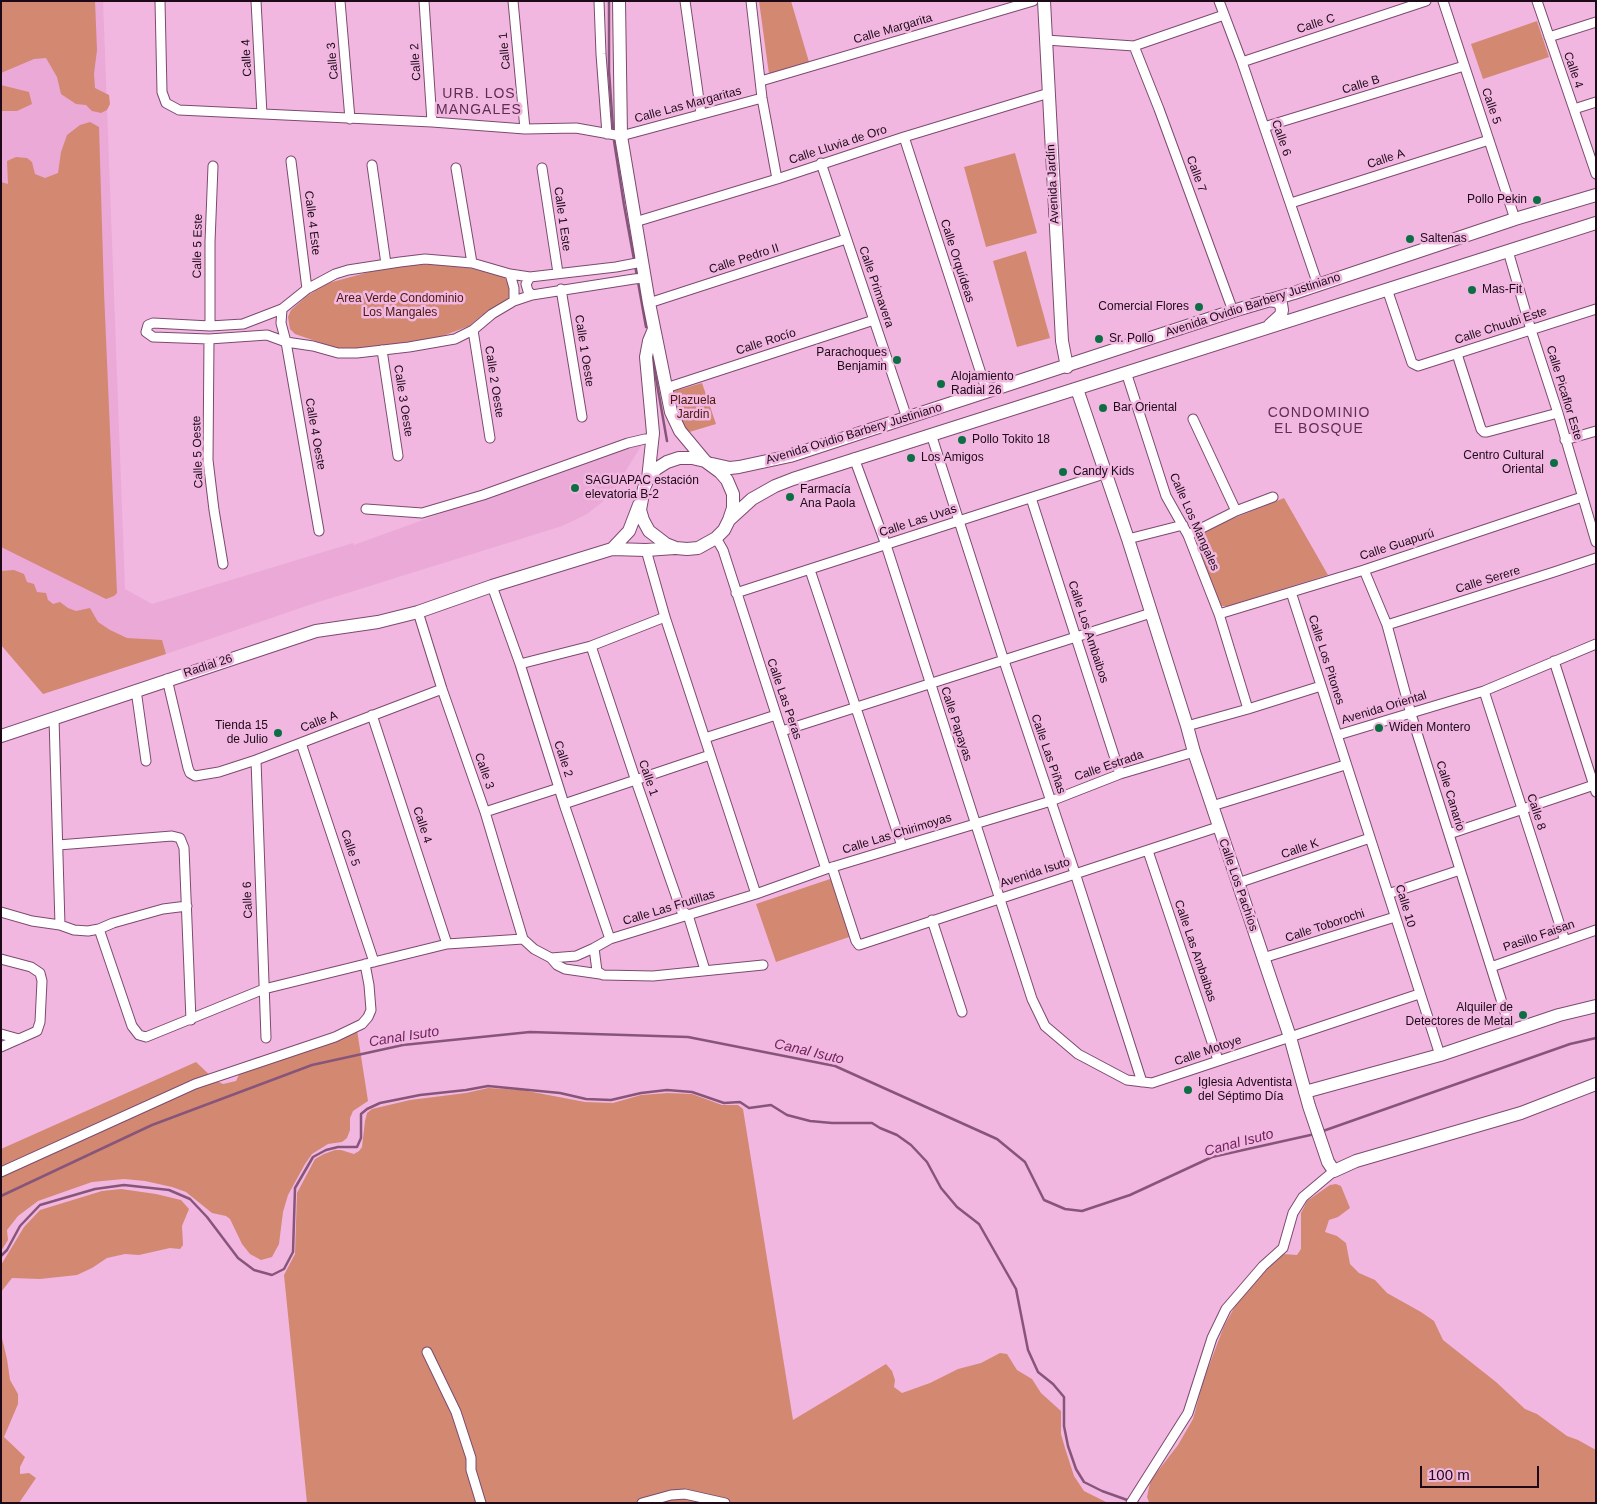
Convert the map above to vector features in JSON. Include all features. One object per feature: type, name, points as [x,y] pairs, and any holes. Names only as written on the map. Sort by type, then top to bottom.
[{"type":"main road","points":[[418,612],[492,586],[612,549],[698,548],[716,538],[724,530],[733,508],[733,494],[727,480],[707,462],[680,431],[672,412],[649,304],[639,279],[636,264],[635,222],[621,136],[619,1]]},
{"type":"main road","name":"Avenida Jardín","points":[[1044,1],[1062,341],[1066,366]]},
{"type":"main road","name":"Avenida Ovidio Barbery Justiniano","points":[[707,462],[730,468],[739,468],[790,456],[1233,311],[1294,293],[1515,219],[1596,195]]},
{"type":"main road","name":"Avenida Ovidio Barbery Justiniano","points":[[729,520],[752,499],[775,486],[854,458],[1077,389],[1596,223]]},
{"type":"main road","points":[[1294,293],[1287,304],[1288,313],[1299,317]]},
{"type":"main road","points":[[1268,300],[1281,304],[1282,310],[1281,315],[1268,327]]},
{"type":"main road","points":[[612,549],[628,531],[634,520],[648,480],[652,439],[646,357],[649,341],[654,329]]},
{"type":"main road","name":"Calle Los Pachíos","points":[[1077,389],[1107,474],[1188,726],[1194,752],[1290,1037],[1305,1092],[1331,1167]]},
{"type":"main road","points":[[790,456],[786,469],[788,475],[793,479]]},
{"type":"main road","points":[[648,480],[656,469],[667,462],[679,458],[692,458],[707,462]]},
{"type":"main road","points":[[642,498],[640,510],[649,531],[666,544],[676,548]]},
{"type":"main road","name":"Radial 26","points":[[1,736],[316,631],[378,622],[418,612]]},
{"type":"main road","points":[[1305,1092],[1440,1055],[1559,1015],[1596,1006]]},
{"type":"main road","points":[[1331,1167],[1521,1113],[1595,1087]]},
{"type":"street","points":[[160,1],[162,92],[166,103],[179,110],[525,128],[576,128],[621,136]]},
{"type":"street","name":"Calle 4","points":[[256,1],[262,114]]},
{"type":"street","name":"Calle 3","points":[[340,1],[350,119]]},
{"type":"street","name":"Calle 2","points":[[424,1],[432,122]]},
{"type":"street","name":"Calle 1","points":[[513,1],[525,128]]},
{"type":"street","points":[[599,1],[607,134]]},
{"type":"street","points":[[685,1],[701,114]]},
{"type":"street","points":[[751,1],[762,98],[777,179]]},
{"type":"street","name":"Calle Margarita","points":[[761,81],[1033,1]]},
{"type":"street","name":"Calle 6","points":[[1219,1],[1242,62],[1318,285]]},
{"type":"street","name":"Calle C","points":[[1242,62],[1426,1]]},
{"type":"street","name":"Calle 5","points":[[1443,1],[1515,219]]},
{"type":"street","name":"Calle 4","points":[[1537,1],[1596,174]]},
{"type":"street","points":[[1046,40],[1134,46],[1224,16]]},
{"type":"street","points":[[1549,38],[1596,22]]},
{"type":"street","name":"Calle 7","points":[[1134,46],[1233,311]]},
{"type":"street","name":"Calle B","points":[[1264,127],[1464,66]]},
{"type":"street","name":"Calle Lluvia de Oro","points":[[635,222],[1048,93]]},
{"type":"street","name":"Calle Las Margaritas","points":[[621,136],[762,98]]},
{"type":"street","points":[[1574,109],[1596,102]]},
{"type":"street","name":"Calle Orquídeas","points":[[904,137],[987,392]]},
{"type":"street","name":"Calle A","points":[[1291,203],[1490,140]]},
{"type":"street","name":"Calle 4 Este","points":[[291,161],[307,289]]},
{"type":"street","name":"Calle Primavera","points":[[821,163],[908,418]]},
{"type":"street","points":[[372,165],[386,264]]},
{"type":"street","name":"Calle 5 Este","points":[[210,326],[210,232],[213,166]]},
{"type":"street","points":[[456,168],[472,263]]},
{"type":"street","name":"Calle 1 Este","points":[[542,168],[558,273]]},
{"type":"street","name":"Calle Pedro II","points":[[649,304],[846,239]]},
{"type":"street","name":"Calle Picaflor Este","points":[[1508,251],[1596,542]]},
{"type":"street","points":[[636,264],[530,277],[510,274],[472,263],[425,259],[386,264],[335,274],[307,289],[282,309],[243,324],[210,326],[153,323],[148,325],[146,330],[153,337],[209,339],[267,335],[286,342],[338,352],[357,353],[455,339],[473,330],[492,314],[532,295],[561,289],[639,279]]},
{"type":"street","points":[[510,274],[514,288],[514,302]]},
{"type":"street","points":[[530,277],[526,284],[528,291],[532,295]]},
{"type":"street","name":"Calle 1 Oeste","points":[[561,289],[582,417]]},
{"type":"street","name":"Calle Chuubi Este","points":[[1388,289],[1412,363],[1418,366],[1596,309]]},
{"type":"street","name":"Calle 4 Oeste","points":[[282,309],[282,323],[319,531]]},
{"type":"street","points":[[265,317],[267,335]]},
{"type":"street","name":"Calle Rocío","points":[[666,388],[874,320]]},
{"type":"street","name":"Calle 2 Oeste","points":[[473,330],[490,438]]},
{"type":"street","name":"Calle 5 Oeste","points":[[209,339],[208,460],[223,564]]},
{"type":"street","name":"Calle 3 Oeste","points":[[382,350],[398,456]]},
{"type":"street","points":[[1457,354],[1481,430],[1484,432],[1558,413]]},
{"type":"street","name":"Calle Los Mangales","points":[[1126,372],[1166,496],[1188,535],[1219,614],[1248,709]]},
{"type":"street","points":[[1193,419],[1236,511]]},
{"type":"street","points":[[1565,440],[1596,431]]},
{"type":"street","name":"Calle Las Piñas","points":[[932,434],[1142,1082]]},
{"type":"street","points":[[366,509],[422,513],[483,496],[628,443],[645,438],[652,439]]},
{"type":"street","name":"Calle Papayas","points":[[854,458],[886,545],[1032,999]]},
{"type":"street","name":"Calle Las Uvas","points":[[736,593],[1107,474]]},
{"type":"street","points":[[1188,535],[1236,511],[1273,497]]},
{"type":"street","name":"Calle Guapurú","points":[[1219,614],[1364,570],[1582,497]]},
{"type":"street","name":"Calle Los Ambaibos","points":[[1031,498],[1120,774]]},
{"type":"street","points":[[1128,539],[1183,525]]},
{"type":"street","name":"Calle Las Peras","points":[[716,538],[723,550],[776,715],[829,868],[859,945]]},
{"type":"street","points":[[646,550],[665,617],[756,894]]},
{"type":"street","name":"Calle Serere","points":[[1387,625],[1595,560]]},
{"type":"street","points":[[810,570],[902,846]]},
{"type":"street","name":"Calle Canario","points":[[1364,570],[1387,625],[1411,714],[1512,1031]]},
{"type":"street","name":"Calle 2","points":[[492,586],[520,664],[564,804],[610,939]]},
{"type":"street","name":"Calle Los Pitones","points":[[1291,592],[1338,735]]},
{"type":"street","name":"Calle 3","points":[[418,612],[442,689],[485,812],[523,939]]},
{"type":"street","points":[[782,731],[1151,613]]},
{"type":"street","points":[[520,664],[591,646],[665,617]]},
{"type":"street","name":"Avenida Oriental","points":[[1346,765],[1338,735],[1484,691],[1596,644]]},
{"type":"street","name":"Calle 1","points":[[591,646],[681,910],[688,915],[705,970]]},
{"type":"street","points":[[1449,834],[1522,809],[1595,788],[1554,661]]},
{"type":"street","name":"Calle A","points":[[167,680],[188,768],[190,773],[195,776],[205,776],[256,760],[442,689]]},
{"type":"street","points":[[1188,726],[1321,686]]},
{"type":"street","points":[[136,690],[146,761]]},
{"type":"street","name":"Calle 8","points":[[1484,691],[1565,941]]},
{"type":"street","name":"Calle 4","points":[[372,715],[447,944]]},
{"type":"street","points":[[705,738],[776,715]]},
{"type":"street","points":[[54,718],[60,925]]},
{"type":"street","name":"Calle 5","points":[[301,742],[374,962]]},
{"type":"street","name":"Calle Estrada","points":[[976,824],[1050,801],[1120,774],[1194,752]]},
{"type":"street","points":[[564,804],[710,755]]},
{"type":"street","name":"Calle 6","points":[[256,760],[266,1038]]},
{"type":"street","points":[[1212,806],[1346,765]]},
{"type":"street","name":"Calle 10","points":[[1346,765],[1440,1055]]},
{"type":"street","points":[[485,812],[559,788]]},
{"type":"street","name":"Calle Las Chirimoyas","points":[[829,868],[976,824]]},
{"type":"street","name":"Avenida Isuto","points":[[859,945],[1075,873],[1148,851],[1218,826]]},
{"type":"street","points":[[58,845],[172,836],[180,838],[184,848],[191,1020]]},
{"type":"street","name":"Calle K","points":[[1238,883],[1370,838]]},
{"type":"street","name":"Calle Las Ambaibas","points":[[1148,851],[1218,1060]]},
{"type":"street","name":"Calle Las Frutillas","points":[[551,958],[576,956],[610,939],[756,894],[829,868]]},
{"type":"street","points":[[1388,894],[1460,870]]},
{"type":"street","points":[[1,912],[32,921],[88,931],[99,930],[112,923],[163,909],[186,906]]},
{"type":"street","name":"Calle Toborochi","points":[[1263,958],[1395,917]]},
{"type":"street","points":[[932,920],[962,1012]]},
{"type":"street","points":[[99,930],[134,1030],[139,1035],[146,1037],[264,989],[447,944],[523,939],[534,949],[551,958],[557,965],[565,969],[600,974],[653,976],[763,965]]},
{"type":"street","name":"Pasillo Faisan","points":[[1491,966],[1596,930]]},
{"type":"street","points":[[594,948],[600,974]]},
{"type":"street","points":[[1,959],[31,967],[40,973],[42,981],[40,1022],[37,1031],[1,1047]]},
{"type":"street","points":[[1,1172],[195,1084],[335,1037],[362,1024],[371,1010],[365,964]]},
{"type":"street","name":"Calle Motoye","points":[[1032,999],[1045,1026],[1078,1054],[1126,1080],[1152,1083],[1419,994]]},
{"type":"street","points":[[1,1034],[19,1039]]},
{"type":"street","points":[[1131,1503],[1188,1413],[1212,1338],[1226,1309],[1263,1266],[1283,1248],[1294,1213],[1303,1198],[1331,1167]]},
{"type":"street","points":[[427,1352],[456,1412],[471,1458],[471,1470],[481,1503]]},
{"type":"street","points":[[642,1503],[671,1495],[684,1494],[725,1503]]},
{"type":"shaded area","points":[[1,1],[103,1],[125,589],[152,604],[353,543],[354,545],[645,440],[610,496],[587,514],[562,526],[312,604],[43,694],[1,645]]},
{"type":"green space","points":[[1,1],[95,1],[97,50],[94,74],[95,88],[109,95],[110,104],[107,110],[101,113],[92,111],[86,105],[76,104],[61,94],[57,77],[46,58],[34,59],[1,73]]},
{"type":"green space","points":[[759,1],[791,1],[809,62],[769,74]]},
{"type":"green space","points":[[1537,21],[1549,57],[1483,79],[1471,44]]},
{"type":"green space","points":[[1,85],[29,92],[32,104],[17,111],[1,111]]},
{"type":"green space","points":[[90,122],[99,127],[117,593],[106,599],[1,547],[1,182],[8,184],[7,161],[16,157],[27,158],[32,162],[35,174],[45,178],[58,173],[61,152],[67,135],[80,125]]},
{"type":"green space","points":[[1015,153],[1037,233],[986,247],[964,167]]},
{"type":"green space","points":[[1026,251],[1050,338],[1017,347],[993,261]]},
{"type":"green space","name":"Area Verde Condominio Los Mangales","points":[[431,264],[470,268],[505,278],[509,286],[509,297],[505,302],[481,316],[469,326],[432,340],[359,350],[339,349],[295,334],[290,329],[288,317],[291,310],[325,284],[399,266]]},
{"type":"green space","name":"Plazuela Jardin","points":[[702,383],[716,424],[686,433],[681,425],[671,392]]},
{"type":"green space","points":[[1284,498],[1328,575],[1228,606],[1222,606],[1217,603],[1195,535]]},
{"type":"green space","points":[[14,570],[24,574],[27,582],[34,584],[37,592],[46,593],[48,600],[53,604],[60,602],[76,611],[90,608],[98,622],[127,638],[162,640],[166,654],[43,694],[1,645],[1,571]]},
{"type":"green space","points":[[833,878],[852,936],[776,962],[756,904]]},
{"type":"green space","points":[[357,1030],[368,1101],[353,1111],[347,1138],[342,1142],[328,1144],[312,1154],[305,1164],[288,1195],[283,1212],[279,1244],[272,1257],[261,1260],[250,1254],[242,1244],[230,1219],[226,1216],[212,1213],[186,1192],[145,1181],[124,1179],[92,1182],[38,1201],[18,1216],[7,1230],[8,1240],[1,1251],[1,1149],[196,1062],[215,1080],[223,1084],[236,1081],[244,1064],[255,1058]]},
{"type":"green space","points":[[488,1088],[522,1090],[585,1102],[613,1103],[641,1095],[692,1094],[722,1105],[738,1105],[743,1109],[793,1420],[886,1364],[892,1371],[895,1380],[894,1387],[902,1393],[930,1383],[958,1369],[981,1363],[1000,1353],[1007,1354],[1017,1370],[1032,1379],[1041,1393],[1061,1411],[1061,1434],[1065,1448],[1074,1476],[1084,1491],[1108,1503],[307,1503],[284,1275],[295,1254],[297,1193],[315,1159],[335,1150],[354,1154],[359,1151],[362,1147],[367,1113],[372,1109],[410,1100],[466,1093]]},
{"type":"green space","points":[[1336,1184],[1341,1186],[1350,1208],[1338,1217],[1329,1220],[1325,1232],[1337,1236],[1346,1243],[1350,1264],[1359,1273],[1375,1280],[1387,1293],[1434,1321],[1443,1340],[1496,1382],[1525,1409],[1537,1414],[1567,1436],[1596,1450],[1596,1503],[1149,1502],[1147,1497],[1150,1483],[1178,1445],[1193,1419],[1204,1379],[1224,1326],[1239,1299],[1258,1277],[1283,1254],[1297,1255],[1301,1249],[1301,1213],[1307,1201],[1330,1185]]},
{"type":"green space","points":[[121,1189],[181,1200],[189,1209],[182,1226],[183,1245],[180,1249],[170,1248],[139,1255],[125,1254],[107,1258],[77,1275],[40,1279],[12,1278],[1,1292],[1,1265],[24,1227],[40,1210],[102,1191]]},
{"type":"green space","points":[[1,1334],[10,1380],[18,1394],[18,1404],[4,1437],[25,1457],[20,1467],[20,1474],[29,1473],[36,1478],[19,1503],[1,1503]]},
{"type":"waterway","points":[[609,1],[609,71],[613,128]]},
{"type":"waterway","points":[[614,141],[637,276]]},
{"type":"waterway","points":[[638,282],[646,327]]},
{"type":"waterway","points":[[653,361],[667,441]]},
{"type":"waterway","name":"Canal Isuto","points":[[1,1196],[152,1125],[312,1065],[403,1045],[530,1032],[688,1037],[835,1066],[997,1139],[1025,1162],[1044,1200],[1065,1209],[1082,1211],[1130,1195],[1212,1157],[1315,1134]]},
{"type":"waterway","name":"Canal Isuto","points":[[1323,1131],[1570,1044],[1596,1038]]},
{"type":"waterway","points":[[1,1256],[7,1250],[20,1226],[40,1205],[95,1189],[124,1185],[169,1190],[190,1199],[207,1217],[238,1258],[254,1270],[272,1275],[284,1269],[293,1252],[295,1188],[313,1157],[326,1150],[338,1147],[357,1147],[361,1138],[361,1114],[367,1109],[380,1103],[420,1095],[488,1086],[560,1093],[586,1099],[611,1100],[641,1093],[667,1090],[692,1092],[724,1103],[740,1102],[749,1108],[771,1105],[787,1115],[810,1121],[872,1123],[897,1135],[911,1145],[927,1162],[941,1188],[957,1207],[979,1224],[1016,1289],[1028,1350],[1038,1372],[1053,1384],[1064,1397],[1064,1426],[1068,1446],[1076,1469],[1084,1482],[1130,1501]]},
{"type":"place","name":"Pollo Pekin","points":[[1537,200]]},
{"type":"place","name":"Saltenas","points":[[1410,239]]},
{"type":"place","name":"Mas-Fit","points":[[1472,290]]},
{"type":"place","name":"Comercial Flores","points":[[1199,307]]},
{"type":"place","name":"Sr. Pollo","points":[[1099,339]]},
{"type":"place","name":"Parachoques Benjamin","points":[[897,360]]},
{"type":"place","name":"Alojamiento Radial 26","points":[[941,384]]},
{"type":"place","name":"Bar Oriental","points":[[1103,408]]},
{"type":"place","name":"Pollo Tokito 18","points":[[962,440]]},
{"type":"place","name":"Los Amigos","points":[[911,458]]},
{"type":"place","name":"Centro Cultural Oriental","points":[[1554,463]]},
{"type":"place","name":"Candy Kids","points":[[1063,472]]},
{"type":"place","name":"SAGUAPAC estación elevatoria B-2","points":[[575,488]]},
{"type":"place","name":"Farmacía Ana Paola","points":[[790,497]]},
{"type":"place","name":"Widen Montero","points":[[1379,728]]},
{"type":"place","name":"Tienda 15 de Julio","points":[[278,733]]},
{"type":"place","name":"Alquiler de Detectores de Metal","points":[[1523,1015]]},
{"type":"place","name":"Iglesia Adventista del Séptimo Día","points":[[1188,1090]]},
{"type":"district","name":"URB. LOS MANGALES","points":[[479,102]]},
{"type":"district","name":"CONDOMINIO EL BOSQUE","points":[[1319,422]]}]
